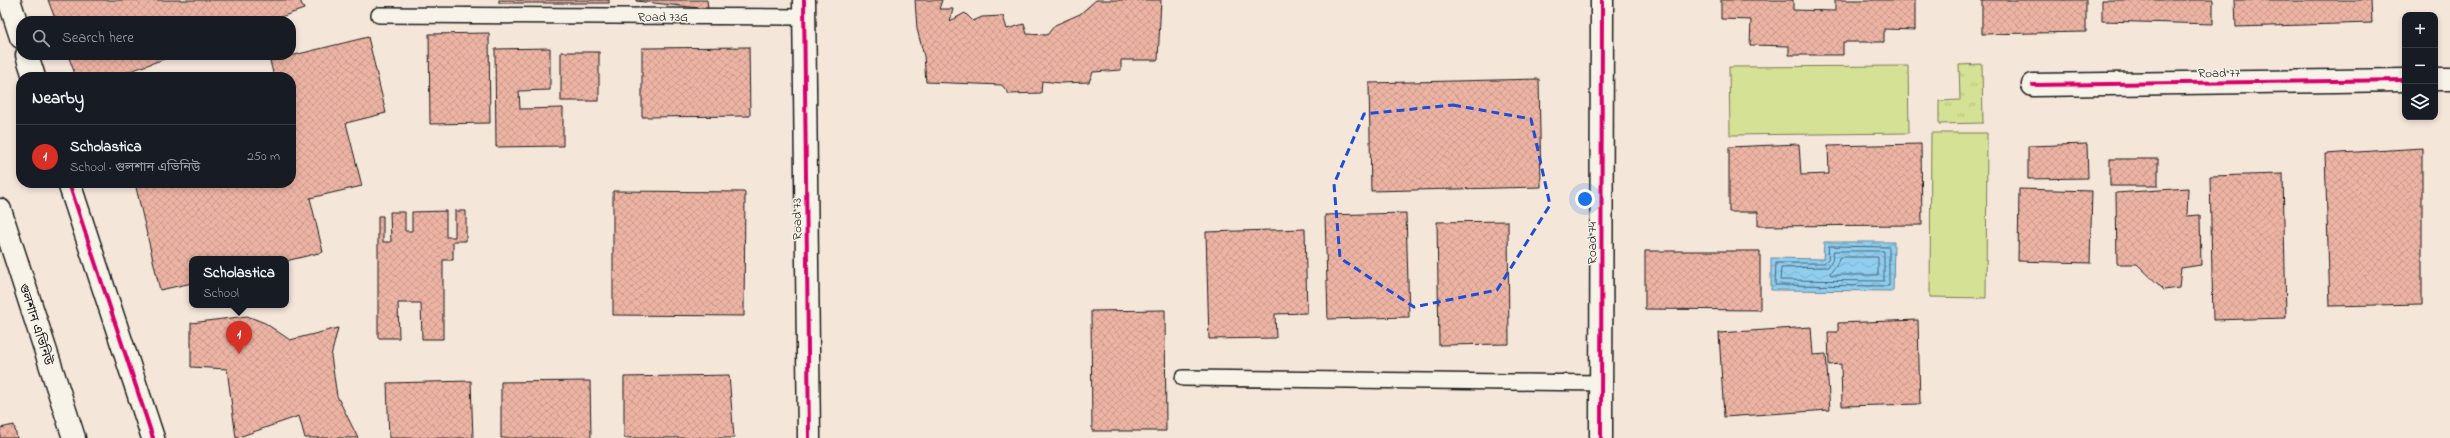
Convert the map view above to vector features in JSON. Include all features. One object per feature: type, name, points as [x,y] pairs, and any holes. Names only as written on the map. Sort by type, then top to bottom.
[{"type":"street","points":[[9,0],[16,22]]},
{"type":"street","name":"Road 74","points":[[1601,438],[1602,0]]},
{"type":"street","name":"Road 73","points":[[804,9],[809,438]]},
{"type":"street","points":[[29,60],[32,72]]},
{"type":"street","points":[[2438,80],[2450,79]]},
{"type":"street","name":"Road 77","points":[[2033,85],[2402,80]]},
{"type":"street","points":[[71,188],[153,438]]},
{"type":"street","name":"গুলশান এভিনিউ","points":[[0,210],[74,438]]},
{"type":"lane","name":"Road 73G","points":[[379,15],[804,9]]},
{"type":"lane","points":[[1184,378],[1601,383]]},
{"type":"highlighted area","points":[[1453,105],[1531,119],[1550,205],[1497,290],[1414,307],[1340,258],[1334,184],[1364,114]]},
{"type":"green space","points":[[1982,64],[1983,123],[1939,124],[1939,101],[1960,100],[1959,65]]},
{"type":"green space","points":[[1908,66],[1909,133],[1730,135],[1729,67]]},
{"type":"green space","points":[[1931,133],[1987,133],[1986,298],[1930,297]]},
{"type":"water","points":[[1824,242],[1894,242],[1893,291],[1771,290],[1771,258],[1823,259]]},
{"type":"building","points":[[48,0],[300,0],[304,9],[284,16],[54,16]]},
{"type":"building","points":[[499,0],[609,0],[609,3],[499,3]]},
{"type":"building","points":[[707,0],[708,9],[636,1]]},
{"type":"building","points":[[915,0],[942,0],[939,9],[953,9],[950,21],[965,13],[973,21],[982,17],[1003,16],[1007,29],[1024,24],[1027,34],[1047,35],[1055,25],[1080,14],[1096,0],[1161,0],[1158,60],[1121,60],[1121,70],[1093,72],[1089,82],[1060,83],[1042,81],[1041,93],[1009,94],[1002,85],[926,82],[924,56],[917,29]]},
{"type":"building","points":[[1721,0],[1793,0],[1793,10],[1835,11],[1835,0],[1915,0],[1915,30],[1884,29],[1884,42],[1843,42],[1843,55],[1789,55],[1789,46],[1750,45],[1751,20],[1721,19]]},
{"type":"building","points":[[1982,0],[2086,0],[2086,32],[1982,34]]},
{"type":"building","points":[[2102,0],[2213,0],[2213,24],[2102,21]]},
{"type":"building","points":[[2235,0],[2371,0],[2372,23],[2236,27]]},
{"type":"building","points":[[489,33],[490,123],[430,124],[429,34]]},
{"type":"building","points":[[368,37],[386,113],[346,123],[362,186],[310,198],[323,252],[289,260],[289,256],[189,256],[189,284],[160,290],[136,188],[296,188],[296,72],[273,72],[270,61],[296,60],[296,55]]},
{"type":"building","points":[[749,47],[750,116],[642,117],[642,48]]},
{"type":"building","points":[[550,48],[550,90],[519,91],[520,109],[563,108],[563,146],[496,147],[495,49]]},
{"type":"building","points":[[561,52],[599,52],[599,101],[561,101]]},
{"type":"building","points":[[70,60],[161,60],[128,72],[74,72]]},
{"type":"building","points":[[1539,79],[1541,187],[1371,191],[1369,83]]},
{"type":"building","points":[[1799,144],[1801,175],[1829,174],[1828,146],[1921,144],[1922,225],[1758,226],[1758,212],[1729,212],[1729,147]]},
{"type":"building","points":[[2087,144],[2088,178],[2028,179],[2028,146]]},
{"type":"building","points":[[2422,148],[2422,304],[2330,306],[2325,154]]},
{"type":"building","points":[[2110,159],[2158,159],[2158,186],[2110,186]]},
{"type":"building","points":[[2283,174],[2286,318],[2213,320],[2210,176]]},
{"type":"building","points":[[2188,188],[2187,216],[2200,215],[2201,265],[2181,268],[2179,288],[2164,290],[2137,264],[2117,264],[2116,193]]},
{"type":"building","points":[[2019,189],[2092,191],[2090,263],[2018,261]]},
{"type":"building","points":[[613,191],[745,192],[744,316],[613,315]]},
{"type":"building","points":[[446,211],[446,237],[455,237],[455,211],[466,211],[466,241],[453,241],[453,260],[443,260],[443,339],[422,339],[421,303],[398,303],[399,338],[378,338],[378,216],[383,216],[383,242],[391,242],[390,212],[405,212],[405,231],[412,231],[412,212]]},
{"type":"building","points":[[1406,213],[1409,317],[1328,319],[1325,215]]},
{"type":"building","points":[[1508,221],[1509,344],[1439,345],[1437,222]]},
{"type":"building","points":[[1305,229],[1307,313],[1275,314],[1276,338],[1209,339],[1206,232]]},
{"type":"building","points":[[1645,251],[1760,251],[1760,310],[1645,309]]},
{"type":"building","points":[[1165,310],[1166,431],[1092,431],[1091,311]]},
{"type":"building","points":[[247,316],[265,323],[290,340],[338,328],[331,356],[337,396],[358,438],[305,438],[299,416],[236,438],[227,369],[191,367],[191,323]]},
{"type":"building","points":[[1918,320],[1920,404],[1842,406],[1841,364],[1829,365],[1828,332],[1838,332],[1838,323]]},
{"type":"building","points":[[1811,327],[1813,355],[1826,354],[1830,410],[1724,417],[1719,333]]},
{"type":"building","points":[[729,375],[734,438],[624,438],[624,377]]},
{"type":"building","points":[[471,381],[473,438],[389,438],[387,383]]},
{"type":"building","points":[[590,381],[591,438],[501,438],[501,382]]},
{"type":"building","points":[[14,425],[17,438],[0,438],[0,428]]},
{"type":"cycle path","points":[[804,0],[809,438]]},
{"type":"cycle path","points":[[1601,438],[1602,0]]},
{"type":"cycle path","points":[[2033,85],[2402,80]]},
{"type":"cycle path","points":[[71,188],[153,438]]},
{"type":"place","name":"Scholastica","points":[[239,354]]}]
